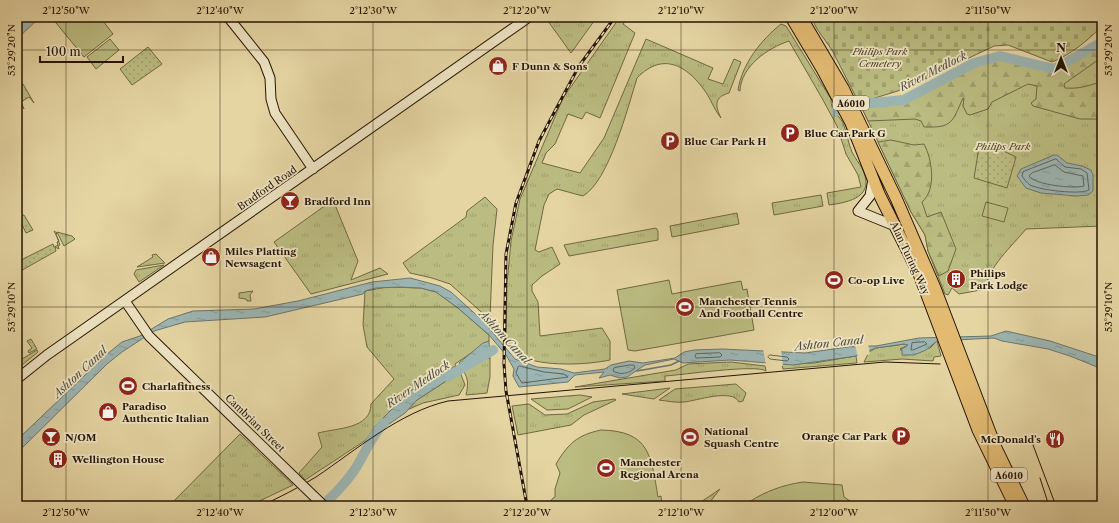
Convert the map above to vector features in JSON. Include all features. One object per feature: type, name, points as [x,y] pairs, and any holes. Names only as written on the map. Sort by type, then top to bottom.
[{"type":"highway","name":"Alan Turing Way","points":[[791,17],[835,92],[850,123],[884,203],[944,325]]},
{"type":"highway","name":"Alan Turing Way","points":[[801,17],[843,88],[896,198],[983,428],[1015,506]]},
{"type":"highway","points":[[884,203],[896,198]]},
{"type":"highway","name":"Alan Turing Way","points":[[983,428],[1024,506]]},
{"type":"street","points":[[228,17],[266,66],[270,78],[271,99],[275,113],[313,169]]},
{"type":"street","name":"Bradford Road","points":[[17,379],[47,355],[529,17]]},
{"type":"street","points":[[873,179],[871,192],[858,211],[895,226]]},
{"type":"street","name":"Cambrian Street","points":[[125,301],[149,336],[324,506]]},
{"type":"green space","points":[[100,17],[113,34],[84,57],[52,18]]},
{"type":"green space","points":[[545,17],[597,17],[571,53]]},
{"type":"green space","points":[[620,17],[629,17],[623,24],[635,33],[600,118],[586,112],[582,119],[568,114],[555,144],[546,153],[542,163],[580,173],[604,138],[646,39],[713,68],[708,79],[723,84],[734,59],[741,62],[729,93],[721,97],[717,102],[721,118],[700,84],[684,70],[675,65],[666,64],[657,65],[647,70],[637,78],[623,124],[609,160],[592,188],[583,196],[557,189],[549,194],[544,205],[535,250],[539,252],[552,247],[560,264],[532,285],[532,291],[538,302],[540,336],[602,328],[610,341],[610,360],[565,364],[529,360],[518,355],[506,344],[507,284],[511,241],[520,199],[563,98]]},
{"type":"green space","name":"Philips Park Cemetery","points":[[811,17],[1102,17],[1102,26],[1079,47],[1052,62],[1008,45],[994,46],[904,89],[859,103],[832,50],[817,29]]},
{"type":"green space","points":[[781,24],[786,26],[831,99],[833,110],[843,123],[849,145],[862,168],[866,186],[859,196],[852,200],[829,205],[827,193],[861,187],[858,175],[846,154],[837,126],[789,41],[773,48],[757,59],[745,74],[740,91],[738,90],[740,80],[748,62],[766,37]]},
{"type":"green space","points":[[110,39],[119,50],[96,69],[87,57]]},
{"type":"green space","name":"Philips Park","points":[[1102,43],[1102,226],[1026,229],[995,265],[987,281],[986,289],[959,294],[952,288],[948,295],[945,294],[928,251],[925,235],[911,212],[861,106],[905,101],[974,64],[1000,57],[1054,70]]},
{"type":"green space","points":[[1102,43],[1102,57],[1064,84],[1065,88],[1079,88],[1102,81],[1102,119],[1080,119],[1033,106],[1031,103],[1036,99],[1037,86],[1028,84],[992,102],[988,109],[970,115],[967,114],[963,106],[963,98],[950,122],[946,125],[934,127],[924,127],[921,121],[915,119],[868,121],[861,106],[905,101],[974,64],[1000,57],[1054,70]]},
{"type":"green space","points":[[148,47],[162,64],[132,85],[120,69]]},
{"type":"green space","points":[[23,84],[34,103],[29,97],[21,102],[24,109],[17,98],[17,87]]},
{"type":"green space","points":[[891,140],[914,145],[924,144],[927,150],[932,174],[930,190],[922,202],[927,217],[941,212],[956,249],[948,271],[939,276],[928,251],[925,235],[911,212],[878,142]]},
{"type":"green space","points":[[983,146],[997,148],[1016,157],[1007,188],[974,178],[979,147]]},
{"type":"green space","points":[[821,195],[823,206],[774,215],[772,203]]},
{"type":"green space","points":[[485,197],[497,209],[493,245],[490,317],[488,318],[450,284],[410,273],[403,263],[466,217],[467,211]]},
{"type":"green space","points":[[333,200],[358,261],[351,280],[380,268],[388,274],[311,294],[274,242]]},
{"type":"green space","points":[[986,202],[1008,208],[1004,222],[982,216]]},
{"type":"green space","points":[[737,213],[739,224],[672,237],[670,226]]},
{"type":"green space","points":[[17,214],[18,216],[24,215],[33,230],[26,233]]},
{"type":"green space","points":[[656,228],[658,231],[658,240],[569,256],[564,245]]},
{"type":"green space","points":[[57,232],[72,236],[75,239],[64,246]]},
{"type":"green space","points":[[59,241],[59,249],[55,247],[56,251],[17,273],[17,262],[53,244],[54,247],[58,245],[57,242]]},
{"type":"green space","points":[[156,254],[165,263],[137,267],[153,257],[152,255]]},
{"type":"green space","points":[[164,265],[139,282],[134,274],[136,270]]},
{"type":"green space","name":"Manchester Tennis And Football Centre","points":[[669,280],[672,294],[741,281],[743,290],[747,289],[754,330],[635,351],[628,350],[617,290]]},
{"type":"green space","points":[[387,287],[421,288],[436,292],[458,308],[489,335],[489,341],[455,364],[456,366],[410,391],[376,425],[366,440],[305,480],[299,473],[322,447],[318,433],[352,426],[359,423],[370,412],[371,404],[394,379],[367,347],[363,325],[365,291]]},
{"type":"green space","points":[[253,291],[250,295],[251,301],[239,298],[239,293]]},
{"type":"green space","points":[[31,339],[37,349],[29,353],[28,351],[32,348],[27,341]]},
{"type":"green space","points":[[937,341],[941,356],[934,357],[933,361],[902,359],[864,362],[869,352],[876,348],[904,344],[908,345],[900,349],[930,348]]},
{"type":"green space","points":[[37,350],[38,352],[17,369],[17,362]]},
{"type":"green space","points":[[856,356],[857,363],[783,369],[782,364],[814,363]]},
{"type":"green space","points":[[490,358],[490,377],[487,393],[466,395],[468,382],[463,370],[480,359]]},
{"type":"green space","points":[[731,362],[765,366],[766,371],[759,369],[718,370],[665,376],[665,381],[575,387],[676,370],[688,364]]},
{"type":"green space","points":[[460,372],[465,385],[459,395],[423,403],[407,410],[417,400]]},
{"type":"green space","points":[[736,384],[746,393],[743,401],[739,402],[735,398],[729,396],[713,396],[681,402],[659,400],[675,389]]},
{"type":"green space","points":[[670,388],[654,399],[622,394]]},
{"type":"green space","points":[[580,395],[592,397],[568,409],[547,410],[531,399]]},
{"type":"green space","points":[[616,400],[584,415],[571,425],[518,435],[512,406],[529,404],[545,415],[567,414],[593,402]]},
{"type":"green space","name":"Manchester Regional Arena","points":[[601,430],[617,431],[630,435],[639,441],[645,448],[650,458],[658,497],[661,496],[662,506],[549,506],[552,499],[555,497],[555,489],[560,473],[556,464],[560,457],[574,441]]},
{"type":"green space","points":[[240,434],[293,485],[249,506],[169,506]]},
{"type":"green space","points":[[803,482],[842,485],[844,497],[858,506],[750,506],[749,502],[768,492]]},
{"type":"green space","points":[[720,489],[707,506],[695,506]]},
{"type":"water","points":[[22,17],[26,17],[29,20],[40,17],[17,39],[17,23]]},
{"type":"water","points":[[1057,155],[1067,163],[1082,166],[1091,170],[1093,175],[1093,191],[1088,195],[1077,196],[1041,193],[1026,188],[1017,176],[1021,169]]},
{"type":"water","points":[[410,278],[440,286],[451,292],[483,321],[515,359],[537,367],[561,369],[574,373],[605,369],[611,365],[629,361],[643,363],[675,358],[684,352],[694,350],[722,349],[805,353],[855,346],[876,346],[919,338],[991,336],[1006,331],[1050,341],[1102,358],[1102,369],[1048,349],[1002,341],[994,338],[937,341],[926,350],[914,355],[902,355],[902,350],[900,350],[908,345],[904,344],[876,348],[856,356],[793,365],[730,360],[683,363],[674,359],[645,365],[627,377],[620,378],[610,375],[599,378],[604,372],[575,375],[568,382],[519,387],[513,376],[514,369],[506,355],[489,335],[458,308],[436,292],[421,288],[376,288],[365,291],[363,294],[265,317],[185,322],[154,331],[122,352],[107,364],[17,453],[17,440],[106,355],[122,342],[140,336],[168,319],[193,311],[254,309],[298,301],[372,282]]},
{"type":"water","points":[[489,341],[490,358],[480,359],[463,370],[459,363],[483,343]]},
{"type":"water","points":[[456,366],[460,372],[417,400],[405,413],[366,440],[376,425],[410,391]]},
{"type":"pier","points":[[855,344],[868,344],[870,354],[858,358]]},
{"type":"pier","points":[[763,349],[781,350],[783,366],[766,365]]},
{"type":"waterway","name":"River Medlock","points":[[862,104],[904,100],[974,63],[1000,56],[1054,69],[1102,42]]},
{"type":"waterway","name":"River Medlock","points":[[447,377],[493,350]]},
{"type":"waterway","points":[[637,371],[671,365],[679,361]]},
{"type":"waterway","name":"River Medlock","points":[[322,506],[350,477],[373,438],[384,423]]},
{"type":"tram line","points":[[261,506],[316,477],[379,433],[396,423],[430,406],[448,401],[885,362],[940,364]]},
{"type":"tram line","points":[[1030,437],[1056,506]]},
{"type":"tram line","points":[[1040,478],[1049,506]]},
{"type":"railway","points":[[527,506],[506,391],[504,364],[506,254],[516,203],[539,141],[579,66],[615,17]]},
{"type":"place","name":"F Dunn & Sons","points":[[498,66]]},
{"type":"place","name":"Blue Car Park G","points":[[790,133]]},
{"type":"place","name":"Blue Car Park H","points":[[670,141]]},
{"type":"place","name":"Bradford Inn","points":[[290,201]]},
{"type":"place","name":"Miles Platting Newsagent","points":[[211,257]]},
{"type":"place","name":"Philips Park Lodge","points":[[956,279]]},
{"type":"place","name":"Co-op Live","points":[[834,280]]},
{"type":"place","name":"Manchester Tennis And Football Centre","points":[[685,307]]},
{"type":"place","name":"Charlafitness","points":[[128,386]]},
{"type":"place","name":"Paradiso Authentic Italian","points":[[108,412]]},
{"type":"place","name":"Orange Car Park","points":[[901,436]]},
{"type":"place","name":"N/OM","points":[[51,437]]},
{"type":"place","name":"National Squash Centre","points":[[690,437]]},
{"type":"place","name":"McDonald's","points":[[1055,439]]},
{"type":"place","name":"Wellington House","points":[[58,459]]},
{"type":"place","name":"Manchester Regional Arena","points":[[606,468]]},
{"type":"water label","name":"Ashton Canal","points":[[505,337]]},
{"type":"water label","name":"Ashton Canal","points":[[829,343]]},
{"type":"water label","name":"Ashton Canal","points":[[80,372]]}]
